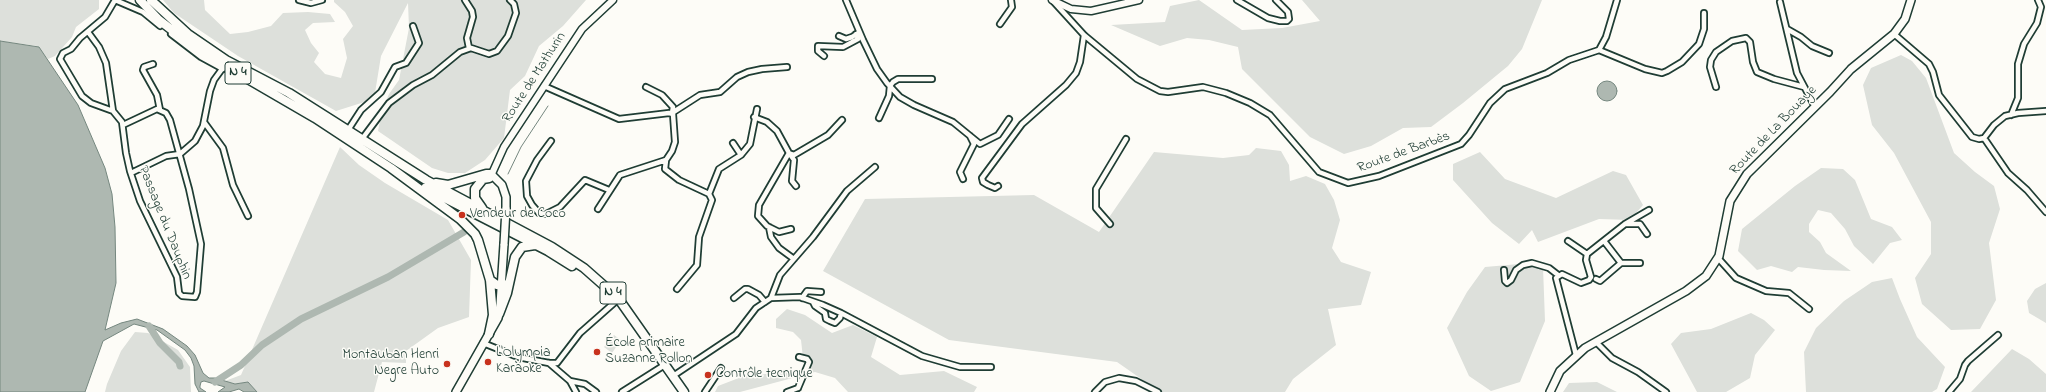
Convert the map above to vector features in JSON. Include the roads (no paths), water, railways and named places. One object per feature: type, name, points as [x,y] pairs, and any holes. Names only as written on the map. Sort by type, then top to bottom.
[{"type":"highway","name":"N 4","points":[[140,0],[159,20],[198,50],[345,133],[362,139],[404,167],[448,192],[552,246],[596,277],[618,298],[673,376],[682,392]]},
{"type":"highway","name":"N 4","points":[[151,0],[188,34],[226,60],[289,93],[391,168],[579,270],[598,285],[614,303],[663,366]]},
{"type":"highway","points":[[158,0],[188,34]]},
{"type":"highway","points":[[404,167],[444,185],[486,174],[491,176]]},
{"type":"highway","points":[[391,168],[460,219],[470,229],[478,240],[490,280],[496,311]]},
{"type":"highway","points":[[484,210],[476,201],[474,192],[479,182],[491,176]]},
{"type":"highway","points":[[489,334],[496,311],[509,283],[513,262],[517,252],[522,247],[535,245]]},
{"type":"highway","points":[[490,280],[501,290],[509,283]]},
{"type":"highway","points":[[663,366],[682,392]]},
{"type":"main road","name":"Route de La Bouaye","points":[[1550,392],[1560,371],[1576,355],[1596,342],[1686,292],[1706,276],[1718,258],[1730,201],[1738,188],[1758,162],[1815,107],[1860,60],[1894,34],[1905,19],[1911,0]]},
{"type":"main road","points":[[491,176],[499,180],[506,197],[501,290],[496,311]]},
{"type":"main road","points":[[456,392],[489,334]]},
{"type":"street","points":[[88,32],[99,46],[106,63],[113,111],[90,103],[82,96],[60,60],[63,53],[74,47],[88,32],[106,17],[115,0],[143,12],[188,48],[222,69],[288,105],[345,133],[361,110],[381,92],[395,67],[406,64],[418,43],[413,26]]},
{"type":"street","points":[[299,0],[311,3],[322,0]]},
{"type":"street","points":[[465,0],[472,11],[473,18],[466,38],[469,48]]},
{"type":"street","points":[[362,139],[389,103],[413,85],[432,75],[460,52],[469,48],[475,48],[489,54],[494,54],[508,36],[516,13],[514,4],[510,0]]},
{"type":"street","name":"Route de Mathurin","points":[[491,176],[504,147],[582,29],[613,0]]},
{"type":"street","points":[[846,0],[858,33],[877,69],[900,96],[914,105],[948,119],[968,133],[980,144],[998,135],[1009,119]]},
{"type":"street","points":[[1000,24],[1012,7],[1011,0]]},
{"type":"street","points":[[1053,1],[1071,9],[1091,11],[1139,0]]},
{"type":"street","points":[[1237,0],[1268,18],[1287,21],[1290,16],[1288,12],[1276,0]]},
{"type":"street","points":[[1617,0],[1606,37],[1599,50],[1645,69],[1662,73],[1682,62],[1699,44],[1704,29],[1704,13]]},
{"type":"street","name":"Route de Barbès","points":[[1053,1],[1084,35],[1105,50],[1137,79],[1160,91],[1168,92],[1195,87],[1213,88],[1238,97],[1270,115],[1284,129],[1319,172],[1348,183],[1379,176],[1460,144],[1469,135],[1490,103],[1505,89],[1533,79],[1569,60],[1599,50]]},
{"type":"street","points":[[2039,1],[2046,7]]},
{"type":"street","points":[[2011,114],[2018,98],[2018,64],[2024,44],[2037,23],[2041,7],[2039,1]]},
{"type":"street","points":[[1780,2],[1797,72],[1815,107]]},
{"type":"street","points":[[1786,29],[1801,37],[1812,46],[1828,53]]},
{"type":"street","points":[[839,36],[846,39],[858,33]]},
{"type":"street","points":[[824,56],[816,49],[818,46],[843,48],[858,39],[858,33]]},
{"type":"street","points":[[1894,34],[1929,64],[1933,72],[1939,95],[1972,137],[1980,139],[1984,138],[1999,120],[2011,114],[2046,111]]},
{"type":"street","points":[[998,186],[995,188],[988,185],[983,182],[982,178],[1022,124],[1066,85],[1076,73],[1080,62],[1084,35]]},
{"type":"street","points":[[1716,86],[1709,63],[1716,52],[1740,38],[1746,38],[1750,42],[1753,62],[1758,72],[1774,79],[1804,86]]},
{"type":"street","points":[[152,64],[144,67],[143,70],[157,95],[160,110]]},
{"type":"street","points":[[544,86],[619,119],[672,113],[700,95],[720,92],[737,77],[748,72],[787,67]]},
{"type":"street","points":[[131,173],[166,156],[180,154],[195,141],[204,122],[210,91],[214,80],[222,69]]},
{"type":"street","points":[[879,118],[888,96],[890,86],[898,79],[932,79]]},
{"type":"street","points":[[646,87],[662,95],[673,107],[672,113],[675,121],[675,142],[672,151],[666,160],[665,169],[687,184],[709,194],[712,200],[699,237],[697,265],[677,290]]},
{"type":"street","points":[[709,194],[720,169],[741,156],[750,144],[756,109]]},
{"type":"street","points":[[123,125],[153,111],[160,110],[166,113],[170,120],[180,154]]},
{"type":"street","name":"Passage du Dauphin","points":[[113,111],[123,125],[131,173],[151,225],[177,277],[179,293],[182,296],[191,298],[195,297],[197,292],[201,244],[180,154]]},
{"type":"street","points":[[754,117],[767,122],[777,130],[794,160],[792,181],[796,186]]},
{"type":"street","points":[[789,153],[794,155],[828,135],[842,120]]},
{"type":"street","points":[[204,122],[223,148],[233,185],[248,216]]},
{"type":"street","points":[[963,179],[960,172],[974,144],[968,133]]},
{"type":"street","points":[[1984,138],[2008,173],[2027,190],[2046,212]]},
{"type":"street","points":[[1110,224],[1096,208],[1096,189],[1126,139]]},
{"type":"street","points":[[551,141],[537,160],[526,181],[527,196],[539,213],[546,214],[560,207],[585,180],[609,190]]},
{"type":"street","points":[[733,143],[741,156]]},
{"type":"street","points":[[789,153],[759,205],[758,216],[769,226],[779,232],[791,229]]},
{"type":"street","points":[[598,209],[620,175],[666,160]]},
{"type":"street","points":[[771,298],[780,275],[813,238],[847,191],[875,167]]},
{"type":"street","points":[[1504,270],[1505,281],[1507,282],[1511,280],[1516,270],[1523,265],[1532,263],[1549,268],[1558,275],[1562,274],[1581,283],[1589,280],[1591,277],[1586,260],[1587,254],[1625,224],[1649,210]]},
{"type":"street","points":[[1625,224],[1640,224],[1647,234]]},
{"type":"street","points":[[769,226],[771,237],[780,248],[794,259]]},
{"type":"street","points":[[1568,241],[1587,254]]},
{"type":"street","points":[[1604,241],[1621,262]]},
{"type":"street","points":[[1718,258],[1736,278],[1766,291],[1789,293],[1809,309]]},
{"type":"street","points":[[1596,279],[1600,281],[1621,262],[1640,263]]},
{"type":"street","points":[[1558,275],[1556,282],[1576,355]]},
{"type":"street","points":[[734,298],[744,289],[748,289],[759,295],[765,302]]},
{"type":"street","points":[[802,298],[808,291],[821,292]]},
{"type":"street","points":[[673,376],[736,334],[756,308],[771,298],[802,298],[824,304],[922,356],[960,367],[991,367]]},
{"type":"street","points":[[813,302],[815,306],[825,312],[826,319],[832,323],[838,321],[841,313]]},
{"type":"street","points":[[483,343],[499,351],[518,357],[549,363],[557,362],[580,333],[614,303]]},
{"type":"street","points":[[1949,392],[1960,379],[1968,360],[1998,335]]},
{"type":"street","points":[[1596,342],[1612,358],[1638,372],[1666,392]]},
{"type":"street","points":[[786,392],[800,390],[809,362],[807,359],[799,357]]},
{"type":"street","points":[[549,363],[570,381],[576,392]]},
{"type":"street","points":[[622,392],[663,366]]},
{"type":"street","points":[[705,392],[721,368]]},
{"type":"street","points":[[1095,392],[1105,382],[1119,378],[1136,381],[1158,392]]},
{"type":"street","points":[[570,381],[585,384],[596,392]]},
{"type":"waterway","points":[[508,174],[521,147],[548,106]]},
{"type":"waterway","points":[[215,382],[241,365],[262,345],[301,319],[388,277],[464,232]]},
{"type":"waterway","points":[[149,326],[160,343],[179,362],[180,366]]},
{"type":"place","name":"Vendeur de Coco","points":[[462,215]]},
{"type":"place","name":"École primaire Suzanne Rollon","points":[[597,352]]},
{"type":"place","name":"L'Olympia Karaoke","points":[[488,362]]},
{"type":"place","name":"Montauban Henri Negre Auto","points":[[447,364]]},
{"type":"place","name":"Contrôle tecnique","points":[[708,375]]}]
